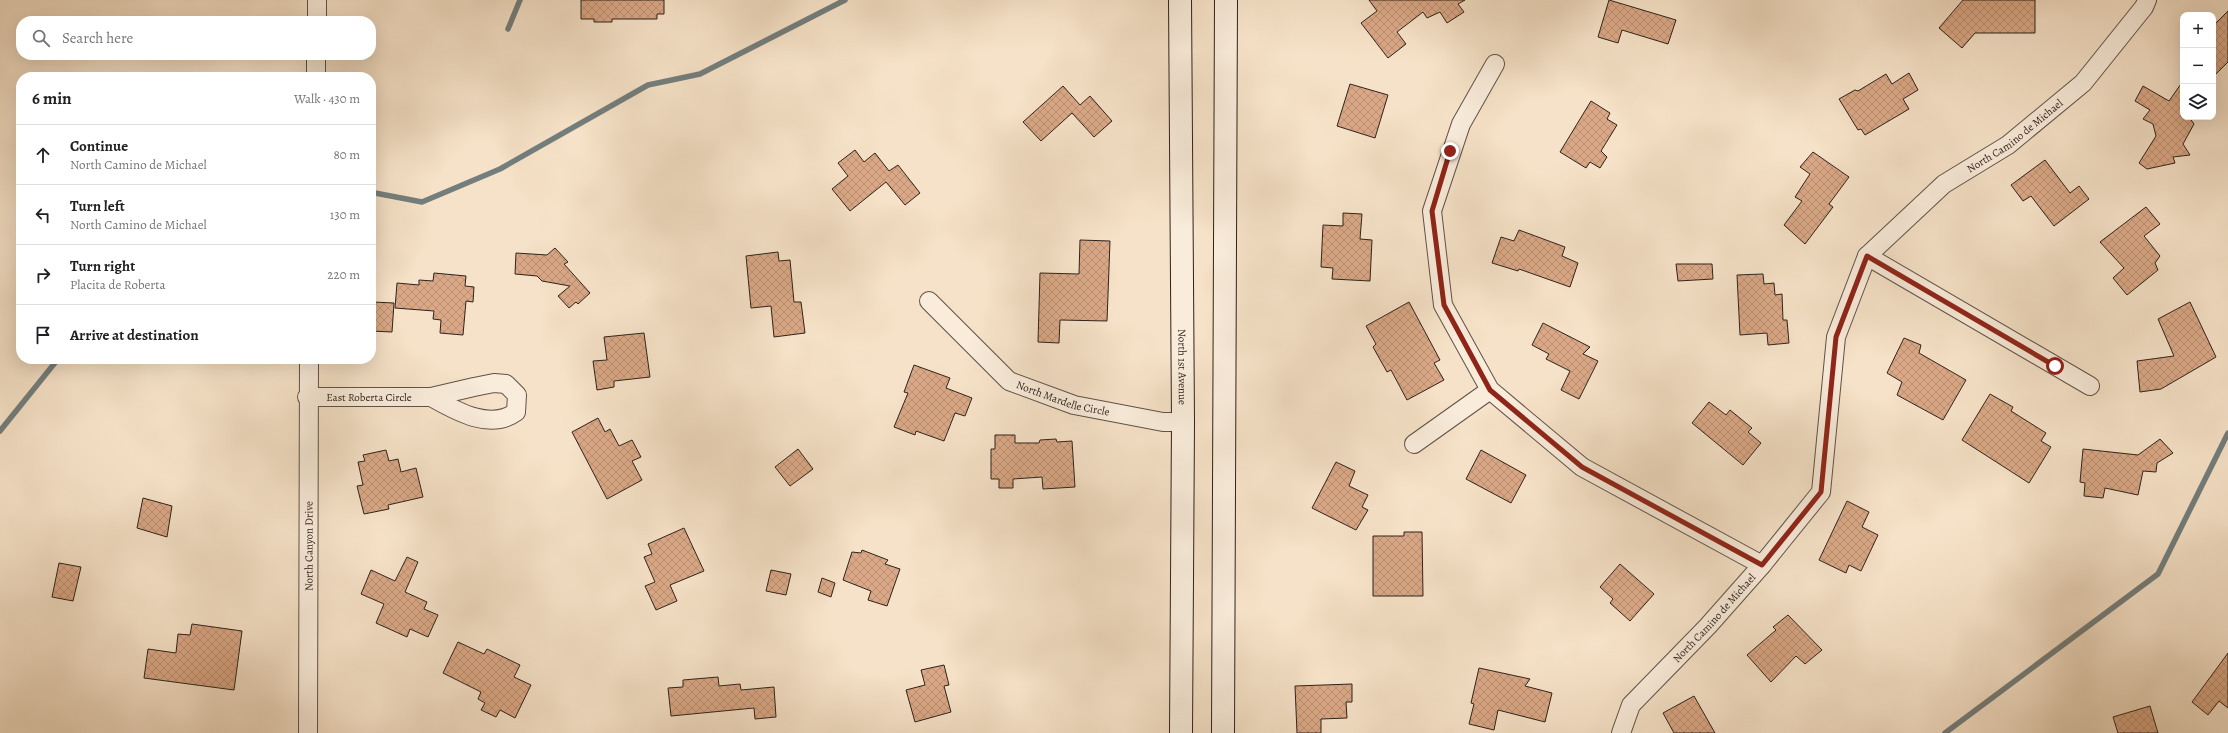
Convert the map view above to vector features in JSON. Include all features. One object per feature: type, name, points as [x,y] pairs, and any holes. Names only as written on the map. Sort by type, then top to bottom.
[{"type":"main road","name":"North 1st Avenue","points":[[1180,0],[1183,422],[1181,733]]},
{"type":"main road","points":[[1223,733],[1226,0]]},
{"type":"street","points":[[317,16],[318,0]]},
{"type":"street","name":"North Camino de Michael","points":[[1621,733],[1631,705],[1708,626],[1762,565],[1821,492],[1836,337],[1867,256],[1944,184],[2008,145],[2083,83],[2144,7],[2147,0]]},
{"type":"street","points":[[316,60],[316,72]]},
{"type":"street","points":[[1495,64],[1461,124],[1450,151],[1432,211],[1444,305],[1490,390],[1582,467],[1762,565]]},
{"type":"street","points":[[1867,256],[2090,386]]},
{"type":"street","name":"North Mardelle Circle","points":[[929,301],[1009,381],[1074,405],[1164,422],[1183,422]]},
{"type":"street","name":"North Canyon Drive","points":[[308,733],[307,397],[309,364]]},
{"type":"street","points":[[1414,444],[1490,390]]},
{"type":"street","name":"East Roberta Circle","points":[[307,397],[431,397]]},
{"type":"building","points":[[581,0],[664,0],[664,14],[657,14],[657,19],[612,19],[612,22],[594,22],[594,19],[581,19]]},
{"type":"building","points":[[1369,0],[1465,0],[1458,4],[1464,12],[1447,23],[1440,12],[1427,18],[1423,12],[1397,32],[1406,44],[1388,58],[1361,23],[1377,11]]},
{"type":"building","points":[[1609,0],[1676,20],[1668,44],[1622,30],[1618,43],[1598,37]]},
{"type":"building","points":[[1963,0],[2035,0],[2035,33],[1975,33],[1962,48],[1939,28]]},
{"type":"building","points":[[2228,11],[2228,62],[2216,74],[2216,48],[2216,23]]},
{"type":"building","points":[[1909,73],[1918,90],[1903,99],[1909,109],[1865,135],[1861,129],[1858,130],[1839,99],[1855,90],[1858,91],[1886,74],[1892,84]]},
{"type":"building","points":[[1350,84],[1388,95],[1375,138],[1337,126]]},
{"type":"building","points":[[2180,85],[2180,120],[2191,120],[2194,124],[2183,144],[2190,155],[2173,157],[2175,163],[2147,169],[2139,163],[2156,136],[2153,124],[2143,119],[2150,110],[2135,101],[2143,86],[2169,101]]},
{"type":"building","points":[[1063,86],[1080,105],[1090,96],[1112,121],[1094,137],[1072,113],[1041,141],[1023,122]]},
{"type":"building","points":[[1591,101],[1610,113],[1607,119],[1617,125],[1601,151],[1607,157],[1600,168],[1590,162],[1586,168],[1560,152]]},
{"type":"building","points":[[855,150],[864,162],[875,153],[889,171],[898,165],[920,193],[905,205],[886,182],[850,211],[832,189],[848,176],[838,163]]},
{"type":"building","points":[[1813,152],[1849,177],[1829,204],[1833,207],[1805,244],[1784,225],[1802,201],[1795,197],[1810,174],[1800,167]]},
{"type":"building","points":[[2045,160],[2070,193],[2079,186],[2089,199],[2054,226],[2031,196],[2023,201],[2011,185]]},
{"type":"building","points":[[2146,207],[2160,224],[2144,236],[2160,256],[2155,263],[2158,270],[2127,295],[2113,278],[2124,268],[2100,242]]},
{"type":"building","points":[[1343,213],[1362,214],[1360,239],[1372,240],[1370,281],[1332,279],[1333,268],[1321,267],[1323,225],[1343,226]]},
{"type":"building","points":[[1519,230],[1565,247],[1562,256],[1578,263],[1570,287],[1519,269],[1518,271],[1492,263],[1501,237],[1514,241]]},
{"type":"building","points":[[1080,240],[1110,241],[1107,321],[1060,320],[1059,343],[1038,342],[1040,273],[1079,274]]},
{"type":"building","points":[[555,248],[568,262],[564,264],[590,293],[578,304],[576,302],[569,308],[558,296],[570,286],[542,281],[537,276],[515,274],[516,253],[547,255]]},
{"type":"building","points":[[778,252],[779,261],[790,260],[794,302],[801,302],[805,333],[774,337],[771,306],[751,308],[746,256]]},
{"type":"building","points":[[1676,264],[1712,264],[1713,279],[1678,281]]},
{"type":"building","points":[[434,273],[466,276],[465,286],[474,287],[473,302],[466,301],[463,335],[440,333],[441,320],[433,319],[434,311],[395,308],[397,283],[419,285],[419,280],[433,281]]},
{"type":"building","points":[[1763,274],[1764,284],[1774,283],[1775,295],[1782,294],[1783,320],[1787,320],[1789,343],[1768,345],[1767,333],[1740,335],[1737,275]]},
{"type":"building","points":[[376,302],[394,303],[392,332],[376,331]]},
{"type":"building","points":[[1409,302],[1440,360],[1434,363],[1444,380],[1407,400],[1391,370],[1387,372],[1373,347],[1376,344],[1366,326]]},
{"type":"building","points":[[2190,302],[2216,357],[2161,389],[2140,392],[2137,361],[2174,356],[2158,319]]},
{"type":"building","points":[[1543,323],[1590,347],[1583,354],[1598,361],[1579,399],[1561,390],[1570,371],[1546,359],[1549,354],[1532,345]]},
{"type":"building","points":[[644,333],[650,377],[614,381],[614,387],[597,390],[593,361],[607,360],[604,337]]},
{"type":"building","points":[[1904,338],[1921,345],[1919,353],[1966,380],[1943,420],[1897,395],[1902,382],[1887,373]]},
{"type":"building","points":[[914,365],[950,378],[946,388],[972,398],[965,416],[955,413],[944,441],[916,431],[915,435],[894,427],[908,393],[904,392]]},
{"type":"building","points":[[1990,394],[2013,407],[2011,411],[2046,433],[2041,441],[2051,447],[2029,483],[1962,440]]},
{"type":"building","points":[[1709,402],[1726,415],[1730,410],[1752,428],[1748,432],[1761,443],[1743,465],[1692,423]]},
{"type":"building","points":[[598,418],[605,432],[610,429],[619,446],[632,440],[641,457],[632,461],[642,480],[607,499],[572,432]]},
{"type":"building","points":[[995,435],[1015,435],[1015,443],[1039,443],[1040,440],[1056,439],[1057,442],[1072,441],[1075,487],[1043,489],[1042,477],[1013,479],[1013,488],[999,488],[999,479],[991,479],[991,449],[995,449]]},
{"type":"building","points":[[2160,439],[2173,453],[2157,463],[2156,472],[2143,471],[2138,495],[2105,488],[2103,498],[2084,496],[2085,483],[2080,482],[2083,449],[2138,455]]},
{"type":"building","points":[[798,449],[813,469],[790,486],[775,467]]},
{"type":"building","points":[[386,450],[389,461],[398,459],[401,472],[416,468],[423,497],[388,505],[389,509],[364,514],[357,486],[363,485],[358,462],[365,461],[363,455]]},
{"type":"building","points":[[1481,450],[1526,475],[1511,503],[1466,479]]},
{"type":"building","points":[[1336,462],[1355,471],[1349,486],[1368,495],[1362,507],[1368,510],[1356,530],[1312,508]]},
{"type":"building","points":[[143,498],[172,506],[167,537],[137,528]]},
{"type":"building","points":[[1847,501],[1869,512],[1862,527],[1878,535],[1861,571],[1849,565],[1846,573],[1819,560]]},
{"type":"building","points":[[684,528],[704,571],[670,585],[677,601],[656,610],[645,586],[655,582],[644,557],[652,554],[648,544]]},
{"type":"building","points":[[1404,532],[1422,532],[1423,596],[1373,596],[1373,536],[1404,536]]},
{"type":"building","points":[[862,550],[888,560],[885,564],[900,569],[887,606],[868,600],[871,591],[843,580],[852,552],[861,553]]},
{"type":"building","points":[[407,557],[418,562],[405,592],[427,602],[424,609],[438,615],[428,637],[410,629],[407,637],[376,623],[384,604],[361,594],[371,570],[395,581]]},
{"type":"building","points":[[59,563],[81,567],[73,601],[52,597]]},
{"type":"building","points":[[1620,564],[1654,594],[1630,621],[1610,603],[1613,599],[1600,587]]},
{"type":"building","points":[[771,570],[791,574],[786,595],[766,591]]},
{"type":"building","points":[[822,578],[835,583],[831,597],[818,592]]},
{"type":"building","points":[[1788,615],[1822,650],[1805,664],[1796,656],[1771,682],[1747,655],[1776,630],[1773,627]]},
{"type":"building","points":[[192,624],[242,631],[234,690],[144,678],[148,649],[176,653],[178,634],[190,635]]},
{"type":"building","points":[[458,642],[484,654],[487,649],[520,665],[514,677],[531,685],[515,718],[500,710],[496,717],[481,710],[485,703],[478,699],[481,692],[443,673]]},
{"type":"building","points":[[2228,653],[2228,708],[2219,701],[2208,715],[2192,702]]},
{"type":"building","points":[[944,665],[949,685],[944,686],[951,712],[915,722],[906,690],[925,685],[921,670]]},
{"type":"building","points":[[1479,668],[1530,679],[1525,686],[1552,693],[1545,722],[1498,710],[1494,730],[1469,724],[1474,704],[1471,703]]},
{"type":"building","points":[[718,677],[719,686],[740,684],[741,690],[774,687],[776,717],[755,719],[754,708],[671,716],[668,688],[683,687],[683,680]]},
{"type":"building","points":[[1352,684],[1352,702],[1346,702],[1347,718],[1321,719],[1321,733],[1297,733],[1295,686]]},
{"type":"building","points":[[1694,696],[1715,733],[1674,733],[1663,713]]},
{"type":"building","points":[[2150,706],[2158,733],[2118,733],[2113,717]]},
{"type":"waterway","points":[[508,29],[520,0]]},
{"type":"waterway","points":[[376,193],[422,202],[500,169],[648,85],[700,74],[845,0]]},
{"type":"waterway","points":[[0,431],[54,364]]},
{"type":"waterway","points":[[1945,733],[2158,574],[2228,433]]},
{"type":"route","points":[[1450,151],[1432,211],[1444,305],[1490,390],[1582,467],[1762,565],[1821,492],[1836,337],[1867,256],[2055,366]]}]
